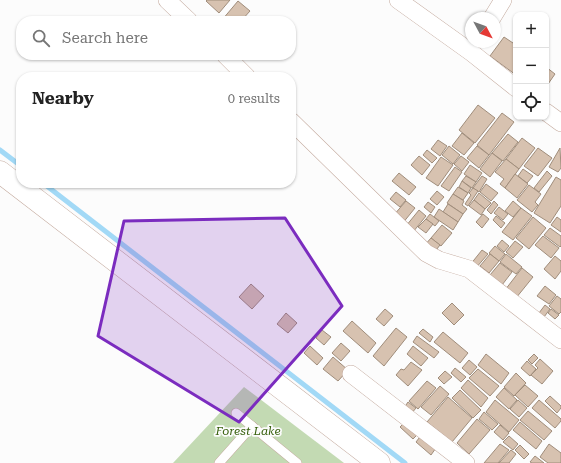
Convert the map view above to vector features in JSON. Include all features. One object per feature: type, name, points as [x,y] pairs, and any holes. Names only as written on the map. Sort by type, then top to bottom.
[{"type":"street","points":[[167,0],[184,16]]},
{"type":"street","points":[[398,0],[465,42]]},
{"type":"street","points":[[496,12],[503,0]]},
{"type":"street","points":[[475,48],[513,85]]},
{"type":"street","points":[[230,60],[242,72]]},
{"type":"street","points":[[549,114],[561,123]]},
{"type":"street","points":[[296,126],[426,253],[439,260],[469,269],[561,340]]},
{"type":"street","points":[[0,172],[16,184]]},
{"type":"street","points":[[21,188],[379,463]]},
{"type":"street","points":[[351,374],[466,463]]},
{"type":"lane","points":[[236,413],[297,463]]},
{"type":"lane","points":[[219,463],[252,426]]},
{"type":"highlighted area","points":[[285,218],[342,306],[239,422],[98,336],[124,221]]},
{"type":"green space","name":"Forest Lake","points":[[244,387],[344,463],[173,463]]},
{"type":"building","points":[[230,0],[219,13],[206,1]]},
{"type":"building","points":[[238,1],[250,11],[246,16],[225,16]]},
{"type":"building","points":[[504,37],[513,43],[513,73],[490,56],[496,48],[501,48],[501,41]]},
{"type":"building","points":[[549,69],[555,74],[549,83]]},
{"type":"building","points":[[478,105],[495,118],[475,143],[459,130]]},
{"type":"building","points":[[502,113],[514,122],[489,155],[477,145]]},
{"type":"building","points":[[462,133],[474,143],[464,155],[452,146]]},
{"type":"building","points":[[508,134],[518,142],[503,161],[492,153]]},
{"type":"building","points":[[522,138],[535,148],[519,169],[506,159]]},
{"type":"building","points":[[438,140],[447,146],[440,156],[431,149]]},
{"type":"building","points":[[449,146],[460,155],[453,164],[442,155]]},
{"type":"building","points":[[477,146],[489,155],[479,168],[467,158]]},
{"type":"building","points":[[538,148],[552,158],[538,176],[524,166]]},
{"type":"building","points":[[560,148],[561,168],[558,172],[549,167]]},
{"type":"building","points":[[427,150],[437,158],[432,163],[423,155]]},
{"type":"building","points":[[492,153],[502,161],[490,177],[480,169]]},
{"type":"building","points":[[419,156],[430,165],[422,175],[411,165]]},
{"type":"building","points":[[461,156],[469,162],[462,171],[454,164]]},
{"type":"building","points":[[441,157],[453,165],[438,186],[426,178]]},
{"type":"building","points":[[506,159],[519,169],[505,188],[500,184],[504,179],[495,172]]},
{"type":"building","points":[[470,165],[482,173],[476,182],[464,174]]},
{"type":"building","points":[[455,167],[462,172],[449,191],[441,186]]},
{"type":"building","points":[[523,169],[533,176],[527,183],[518,176]]},
{"type":"building","points":[[547,171],[552,176],[539,192],[534,188]]},
{"type":"building","points":[[399,173],[416,187],[409,195],[392,181]]},
{"type":"building","points":[[515,174],[528,184],[517,198],[505,188]]},
{"type":"building","points":[[466,176],[476,182],[472,188],[462,181]]},
{"type":"building","points":[[482,176],[487,179],[479,192],[473,188]]},
{"type":"building","points":[[556,177],[561,180],[561,206],[550,223],[534,213]]},
{"type":"building","points":[[462,181],[471,188],[468,193],[459,187]]},
{"type":"building","points":[[486,184],[498,193],[491,201],[480,192]]},
{"type":"building","points":[[529,185],[541,194],[535,202],[538,205],[532,212],[517,200]]},
{"type":"building","points":[[458,187],[468,193],[463,200],[453,194]]},
{"type":"building","points":[[473,188],[478,191],[468,206],[465,204],[471,195],[469,193]]},
{"type":"building","points":[[437,191],[444,197],[437,205],[430,199]]},
{"type":"building","points":[[396,192],[406,200],[400,207],[390,199]]},
{"type":"building","points":[[479,193],[491,203],[485,209],[474,200]]},
{"type":"building","points":[[453,194],[464,201],[462,205],[467,209],[463,214],[447,203]]},
{"type":"building","points":[[474,200],[485,209],[481,215],[469,206]]},
{"type":"building","points":[[406,201],[415,208],[402,224],[393,216]]},
{"type":"building","points":[[494,201],[498,205],[491,214],[487,210]]},
{"type":"building","points":[[513,201],[521,208],[513,217],[505,211]]},
{"type":"building","points":[[428,202],[435,207],[431,213],[424,207]]},
{"type":"building","points":[[448,204],[463,214],[458,222],[443,212]]},
{"type":"building","points":[[499,207],[508,214],[503,220],[494,213]]},
{"type":"building","points":[[521,208],[532,216],[513,240],[502,232]]},
{"type":"building","points":[[439,209],[458,222],[453,230],[434,217]]},
{"type":"building","points":[[419,210],[426,216],[413,232],[406,226]]},
{"type":"building","points":[[430,214],[439,221],[435,226],[426,219]]},
{"type":"building","points":[[483,214],[489,219],[482,228],[476,222]]},
{"type":"building","points":[[496,216],[505,223],[501,228],[493,220]]},
{"type":"building","points":[[533,217],[546,228],[529,249],[516,238]]},
{"type":"building","points":[[557,217],[561,220],[561,232],[551,225]]},
{"type":"building","points":[[426,219],[433,224],[426,233],[418,227]]},
{"type":"building","points":[[442,225],[452,233],[441,246],[431,238]]},
{"type":"building","points":[[550,228],[561,236],[560,247],[544,235]]},
{"type":"building","points":[[543,236],[559,248],[551,258],[535,245]]},
{"type":"building","points":[[431,238],[440,245],[433,254],[424,246]]},
{"type":"building","points":[[502,240],[509,246],[504,252],[497,246]]},
{"type":"building","points":[[515,241],[523,247],[513,258],[506,252]]},
{"type":"building","points":[[495,246],[505,254],[499,261],[489,253]]},
{"type":"building","points":[[482,250],[488,254],[475,269],[470,265]]},
{"type":"building","points":[[490,254],[499,261],[489,273],[480,266]]},
{"type":"building","points":[[506,254],[522,267],[516,274],[500,262]]},
{"type":"building","points":[[555,256],[561,261],[561,271],[555,279],[544,269]]},
{"type":"building","points":[[500,263],[512,272],[502,285],[490,275]]},
{"type":"building","points":[[522,268],[533,277],[516,298],[505,290]]},
{"type":"building","points":[[251,284],[264,296],[252,309],[239,297]]},
{"type":"building","points":[[545,286],[556,295],[549,304],[537,296]]},
{"type":"building","points":[[557,296],[561,299],[561,312],[559,314],[549,306]]},
{"type":"building","points":[[452,303],[464,315],[454,325],[442,313]]},
{"type":"building","points":[[545,305],[550,309],[541,321],[536,317]]},
{"type":"building","points":[[385,309],[393,316],[384,326],[376,319]]},
{"type":"building","points":[[551,309],[559,315],[555,319],[548,313]]},
{"type":"building","points":[[286,313],[297,323],[288,333],[277,324]]},
{"type":"building","points":[[352,321],[376,343],[368,353],[343,331]]},
{"type":"building","points":[[396,328],[407,337],[384,366],[373,356]]},
{"type":"building","points":[[423,329],[433,337],[430,342],[419,333]]},
{"type":"building","points":[[322,330],[331,337],[324,345],[316,338]]},
{"type":"building","points":[[443,332],[468,353],[460,363],[434,342]]},
{"type":"building","points":[[417,336],[439,352],[434,358],[413,342]]},
{"type":"building","points":[[341,343],[350,351],[341,361],[332,353]]},
{"type":"building","points":[[310,346],[323,358],[317,365],[304,353]]},
{"type":"building","points":[[413,346],[428,358],[421,366],[407,354]]},
{"type":"building","points":[[486,354],[509,373],[501,384],[478,365]]},
{"type":"building","points":[[534,354],[538,358],[532,364],[528,360]]},
{"type":"building","points":[[333,357],[348,370],[338,381],[323,369]]},
{"type":"building","points":[[540,359],[553,371],[542,384],[531,375],[538,368],[535,365]]},
{"type":"building","points":[[469,360],[477,367],[470,375],[462,368]]},
{"type":"building","points":[[527,361],[536,369],[530,376],[521,368]]},
{"type":"building","points":[[411,362],[422,370],[408,386],[396,375],[401,369],[404,370]]},
{"type":"building","points":[[455,368],[466,377],[461,382],[451,373]]},
{"type":"building","points":[[478,369],[499,386],[490,396],[469,378]]},
{"type":"building","points":[[445,371],[452,377],[444,384],[438,378]]},
{"type":"building","points":[[516,373],[526,383],[514,396],[504,387]]},
{"type":"building","points":[[468,380],[488,398],[481,407],[461,388]]},
{"type":"building","points":[[427,381],[436,388],[418,409],[409,401]]},
{"type":"building","points":[[525,385],[538,396],[528,407],[515,395]]},
{"type":"building","points":[[440,386],[449,394],[431,415],[421,407]]},
{"type":"building","points":[[504,388],[517,400],[509,409],[496,397]]},
{"type":"building","points":[[460,390],[481,410],[473,418],[452,398]]},
{"type":"building","points":[[550,396],[561,406],[557,413],[545,401]]},
{"type":"building","points":[[448,397],[472,418],[452,442],[427,422]]},
{"type":"building","points":[[495,400],[519,420],[509,432],[486,412]]},
{"type":"building","points":[[518,400],[527,408],[519,417],[510,409]]},
{"type":"building","points":[[539,400],[561,419],[555,428],[532,408]]},
{"type":"building","points":[[408,402],[416,408],[411,414],[404,408]]},
{"type":"building","points":[[528,411],[552,431],[544,440],[520,420]]},
{"type":"building","points":[[484,412],[498,424],[492,430],[479,419]]},
{"type":"building","points":[[477,419],[490,430],[469,454],[457,443]]},
{"type":"building","points":[[405,422],[418,434],[413,439],[400,427]]},
{"type":"building","points":[[520,422],[542,441],[536,449],[513,430]]},
{"type":"building","points":[[500,425],[509,433],[503,440],[494,432]]},
{"type":"building","points":[[423,433],[438,445],[431,455],[416,442]]},
{"type":"building","points":[[509,436],[518,444],[513,450],[503,442]]},
{"type":"building","points":[[500,444],[509,450],[498,463],[484,463]]},
{"type":"building","points":[[549,444],[561,453],[561,463],[548,463],[540,457]]},
{"type":"building","points":[[520,445],[529,454],[524,459],[515,450]]},
{"type":"building","points":[[511,450],[516,454],[509,463],[499,463]]},
{"type":"building","points":[[535,456],[544,463],[530,462]]},
{"type":"waterway","points":[[0,150],[16,162]]},
{"type":"waterway","points":[[49,188],[405,463]]}]
